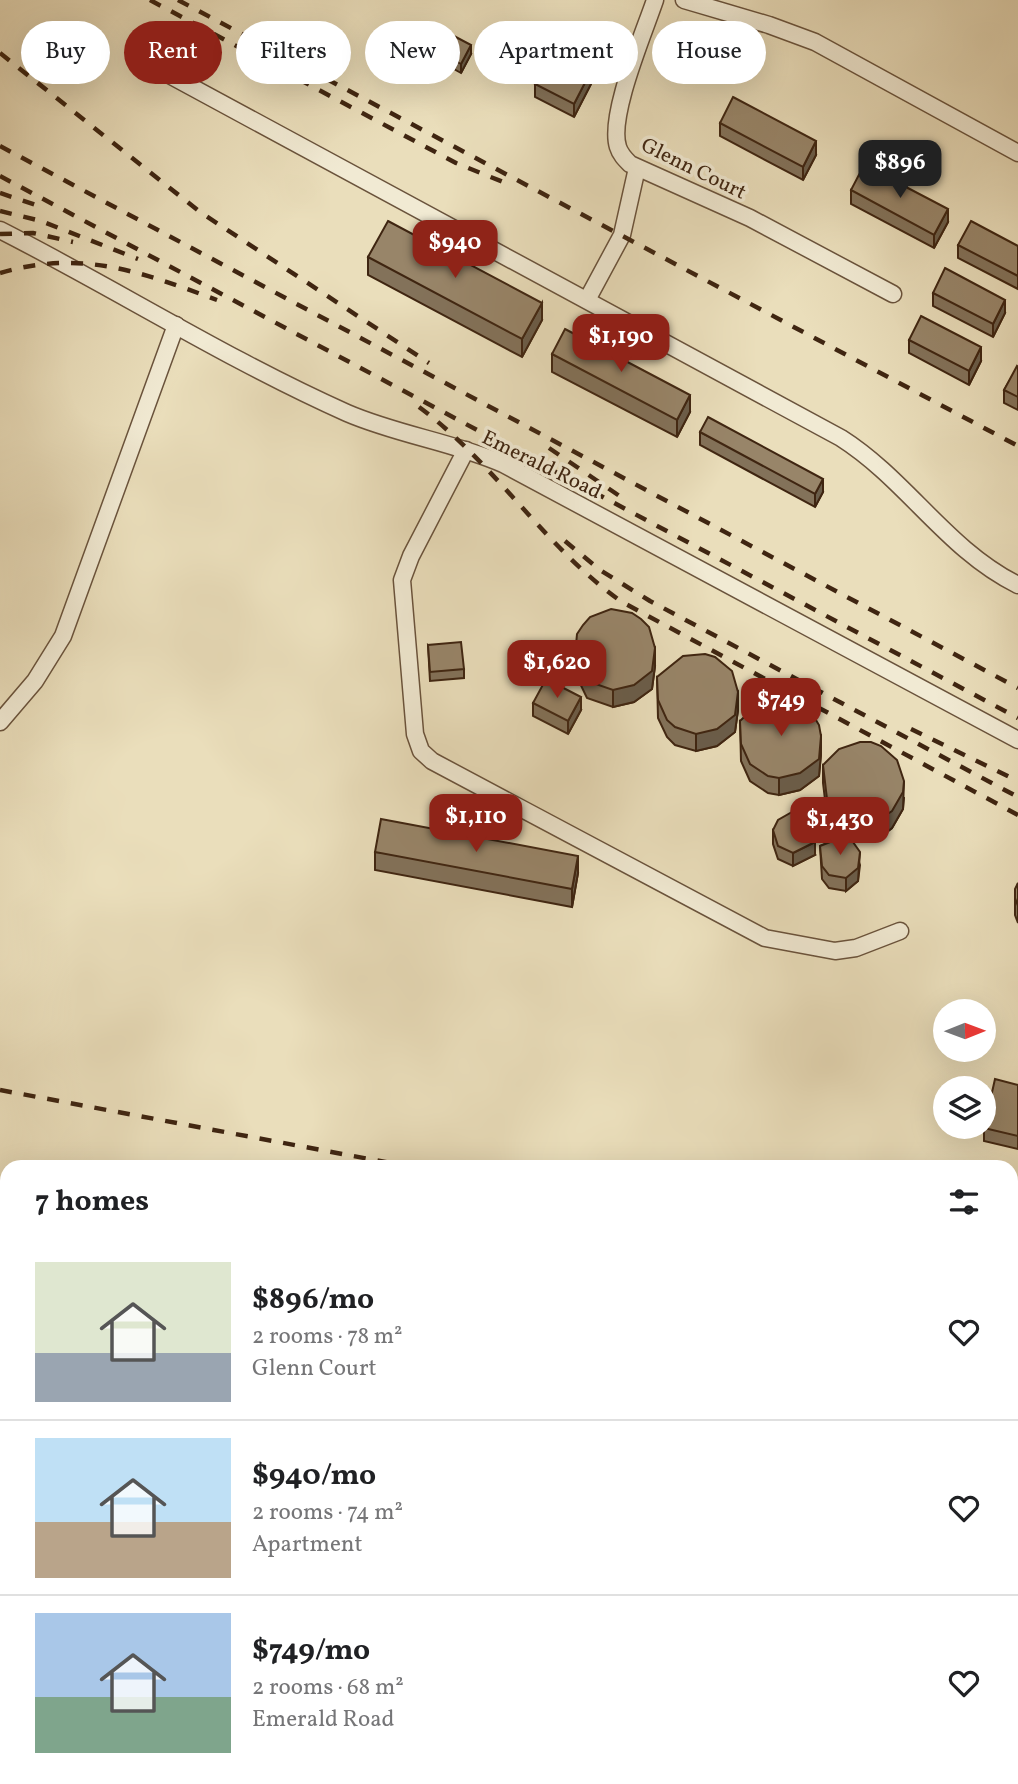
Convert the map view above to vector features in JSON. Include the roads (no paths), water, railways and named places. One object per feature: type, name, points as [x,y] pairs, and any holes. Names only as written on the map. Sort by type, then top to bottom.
[{"type":"street","name":"Glenn Court","points":[[655,0],[617,122],[617,146],[622,156],[637,168],[750,218],[893,293]]},
{"type":"street","points":[[684,0],[769,24],[815,42],[1018,153]]},
{"type":"street","points":[[186,84],[860,450],[904,488],[956,543],[984,566],[1018,585]]},
{"type":"street","points":[[587,300],[622,235],[637,168]]},
{"type":"street","name":"Emerald Road","points":[[0,230],[351,415],[406,435],[466,450],[503,464],[1018,740]]},
{"type":"street","points":[[0,722],[35,681],[63,636],[176,325]]},
{"type":"street","points":[[466,450],[411,556],[402,580],[415,734],[421,751],[432,761],[752,933],[778,942],[835,951],[856,948],[900,931]]},
{"type":"railway","points":[[150,0],[456,163],[508,184]]},
{"type":"railway","points":[[178,0],[1018,446]]},
{"type":"railway","points":[[0,53],[200,212],[429,363]]},
{"type":"railway","points":[[0,146],[1018,688]]},
{"type":"railway","points":[[0,176],[1018,718]]},
{"type":"railway","points":[[0,193],[39,206]]},
{"type":"railway","points":[[0,211],[41,221],[138,259]]},
{"type":"railway","points":[[0,234],[33,233],[73,242]]},
{"type":"railway","points":[[0,273],[58,263],[111,267],[217,300]]},
{"type":"railway","points":[[419,407],[472,453],[568,557],[622,602],[1018,815]]},
{"type":"railway","points":[[549,448],[621,497]]},
{"type":"railway","points":[[565,541],[600,570],[650,601],[1018,797]]},
{"type":"railway","points":[[911,729],[1018,781]]},
{"type":"railway","points":[[0,1090],[375,1160]]}]
